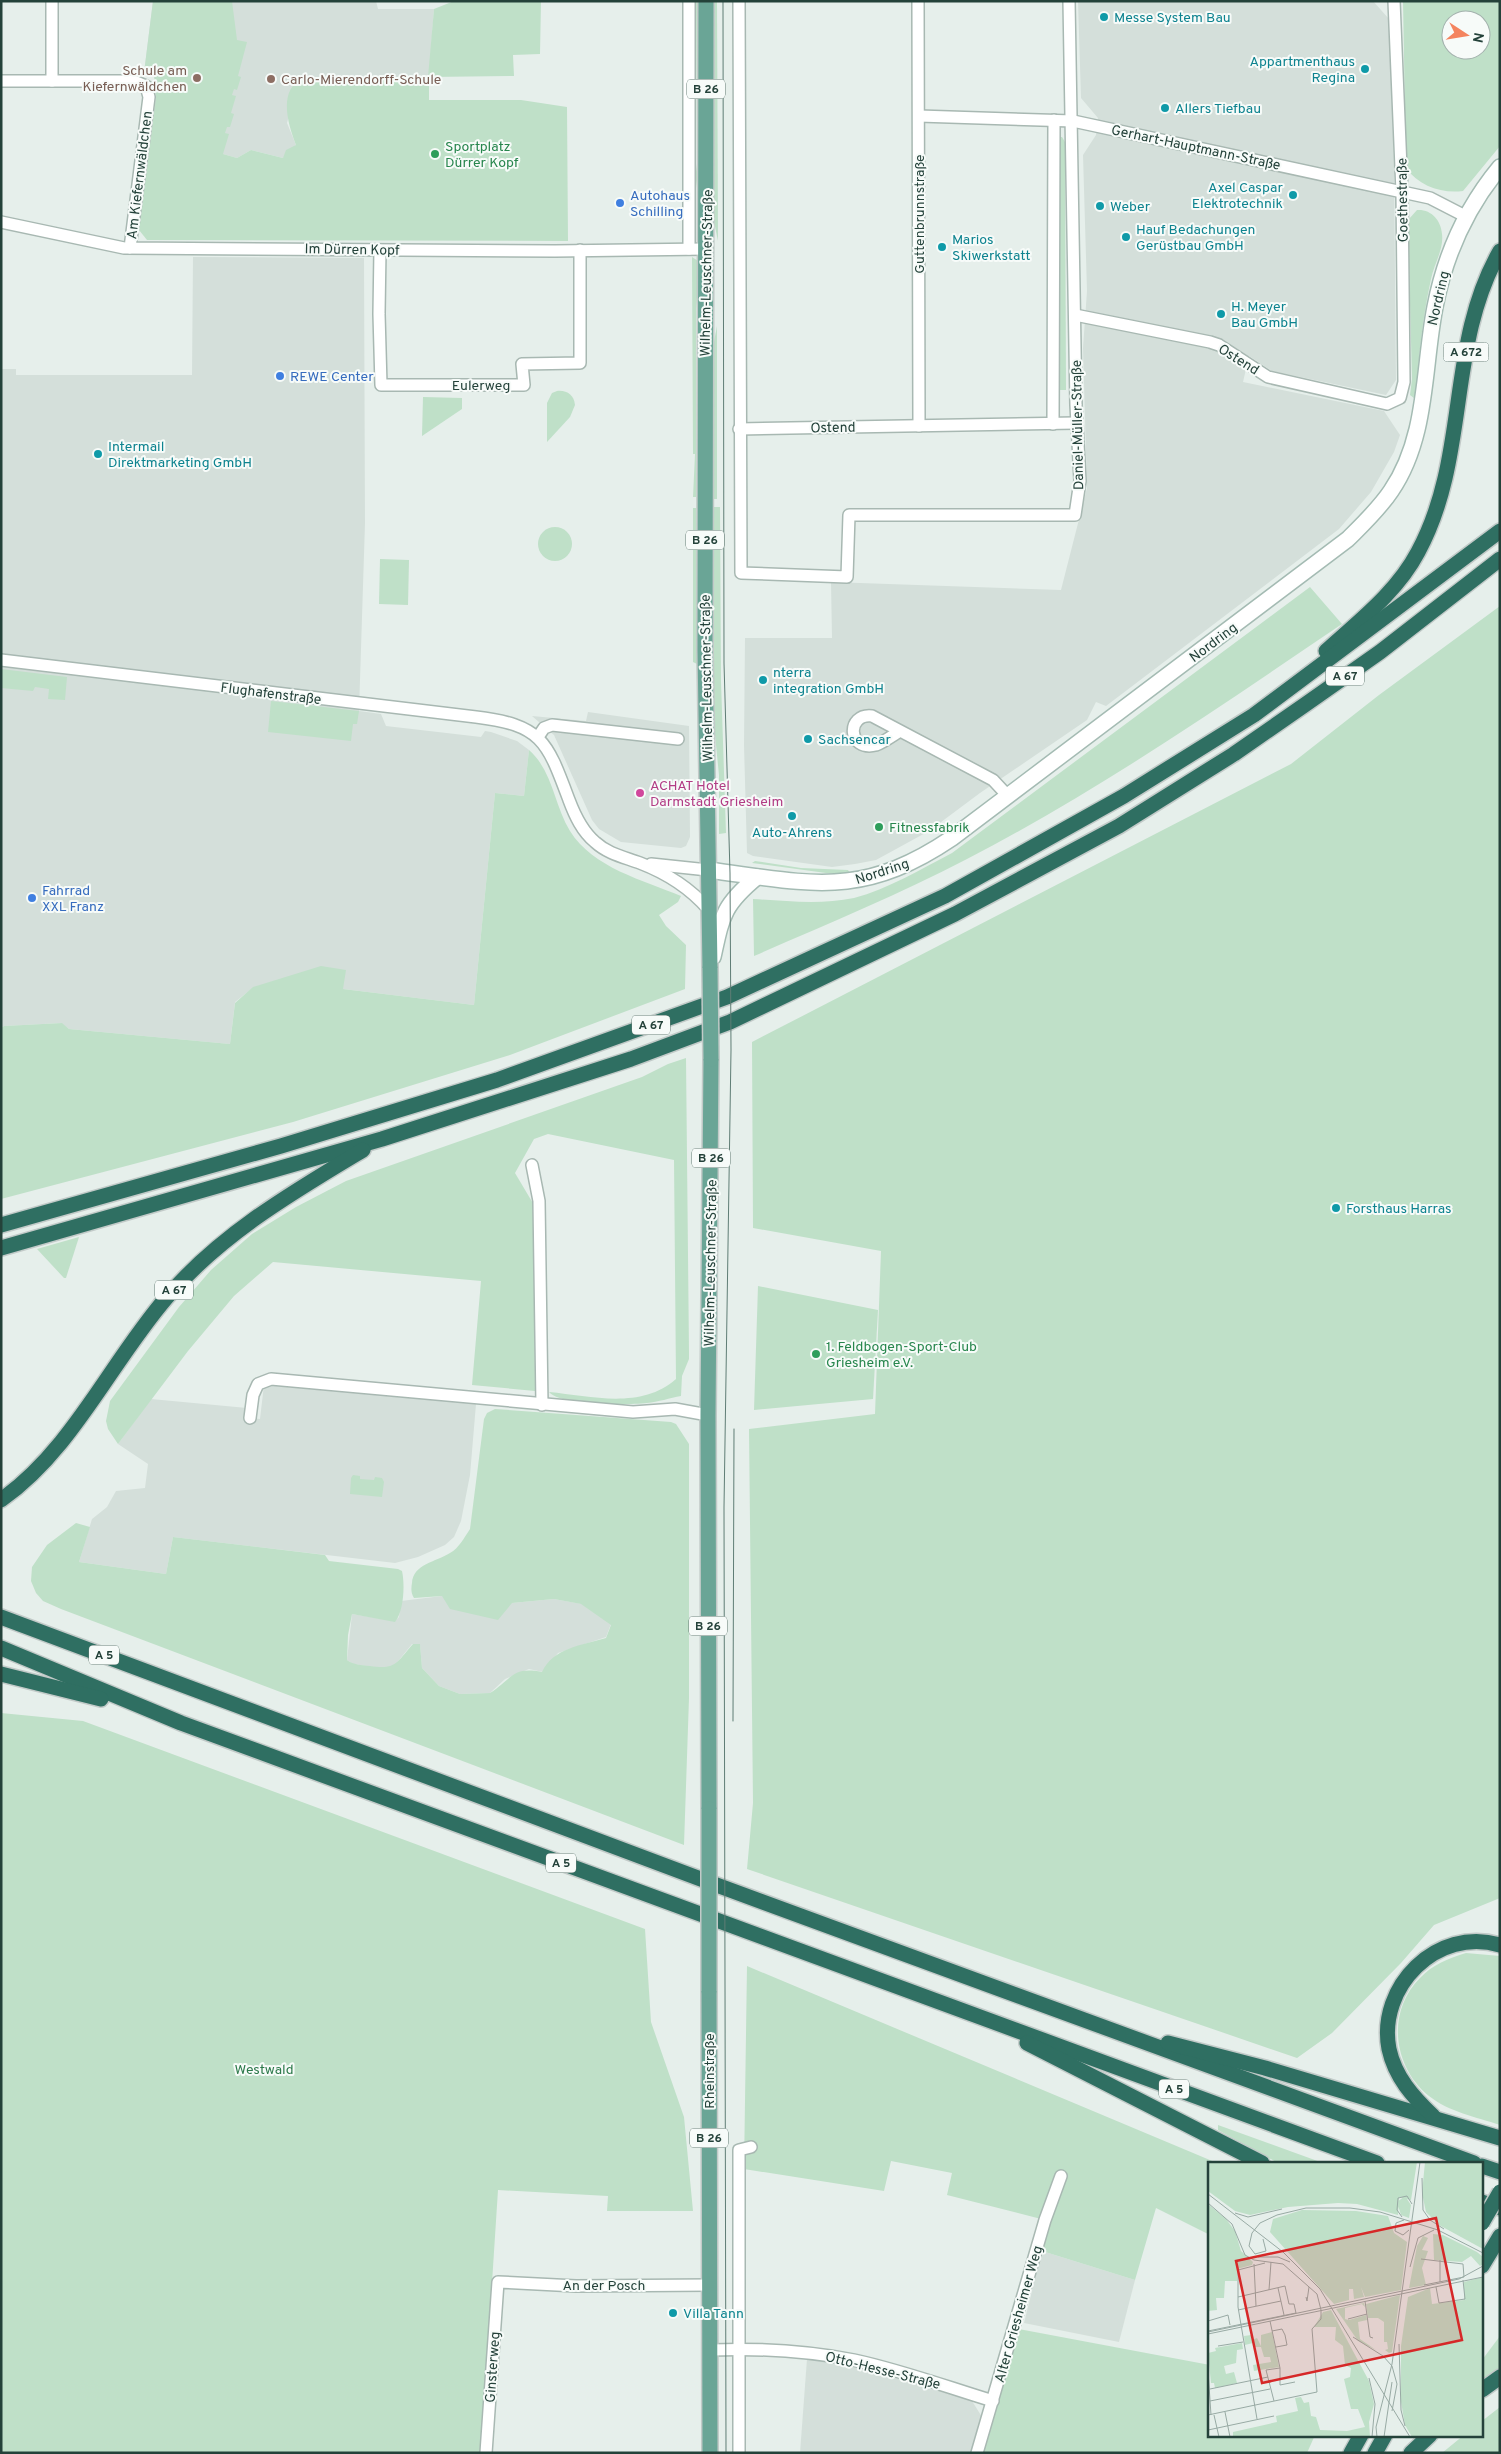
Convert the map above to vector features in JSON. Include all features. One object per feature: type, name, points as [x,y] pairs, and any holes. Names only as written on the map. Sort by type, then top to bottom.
[{"type":"highway","name":"A 672","points":[[1451,458],[1472,321],[1484,282],[1500,251]]},
{"type":"highway","name":"A 67","points":[[1254,715],[1380,602],[1403,574],[1417,554],[1440,504],[1451,458]]},
{"type":"highway","name":"A 67","points":[[1,1225],[281,1146],[497,1080],[727,998],[945,896],[1124,796],[1254,715],[1500,531]]},
{"type":"highway","name":"A 67","points":[[1,1248],[382,1139],[631,1059],[730,1022],[955,914],[1089,843],[1234,754],[1380,652],[1500,559]]},
{"type":"highway","name":"A 67","points":[[7,1496],[67,1435],[166,1298],[200,1264],[244,1225],[298,1189],[382,1139]]},
{"type":"highway","name":"A 5","points":[[1,1616],[1116,2032],[1471,2162]]},
{"type":"highway","name":"A 5","points":[[1,1648],[151,1712],[1374,2162]]},
{"type":"highway","name":"A 5","points":[[1,1674],[151,1712]]},
{"type":"highway","points":[[1500,1945],[1471,1942],[1458,1944],[1437,1952],[1419,1963],[1403,1981],[1396,1994],[1388,2022],[1389,2048],[1392,2061],[1411,2094],[1434,2117],[1500,2138]]},
{"type":"highway","points":[[972,2014],[1260,2162]]},
{"type":"highway","name":"A 5","points":[[1116,2032],[1195,2049],[1434,2117]]},
{"type":"highway","points":[[1484,2167],[1500,2172]]},
{"type":"highway","points":[[1484,2219],[1500,2192]]},
{"type":"highway","points":[[1484,2203],[1500,2208]]},
{"type":"highway","points":[[1484,2263],[1497,2240]]},
{"type":"highway","points":[[1484,2389],[1500,2377]]},
{"type":"highway","points":[[1375,2453],[1385,2436]]},
{"type":"highway","points":[[1411,2453],[1429,2436]]},
{"type":"main road","name":"Wilhelm-Leuschner-Straße","points":[[706,1],[705,650],[711,1059],[708,1415],[709,1801]]},
{"type":"main road","name":"Nordring","points":[[708,870],[791,882],[845,883],[884,874],[937,848],[1348,539],[1379,507],[1403,470],[1418,427],[1435,306],[1447,262],[1465,216],[1484,186],[1500,167]]},
{"type":"main road","points":[[710,968],[721,924],[731,901],[757,877]]},
{"type":"main road","name":"Rheinstraße","points":[[709,1801],[710,2453]]},
{"type":"street","points":[[1,81],[52,81],[52,1]]},
{"type":"street","name":"Wilhelm-Leuschner-Straße","points":[[689,1],[690,249]]},
{"type":"street","points":[[739,1],[739,428]]},
{"type":"street","name":"Guttenbrunnstraße","points":[[918,1],[919,426]]},
{"type":"street","name":"Daniel-Müller-Straße","points":[[739,428],[741,573],[848,577],[848,519],[853,514],[1075,515],[1080,481],[1076,423],[1069,1]]},
{"type":"street","name":"Goethestraße","points":[[1394,1],[1402,192],[1404,382],[1400,398]]},
{"type":"street","name":"Am Kiefernwäldchen","points":[[52,81],[134,80],[145,84],[149,94],[130,248]]},
{"type":"street","name":"Gerhart-Hauptmann-Straße","points":[[919,116],[1072,121],[1430,198],[1465,216]]},
{"type":"street","name":"Daniel-Müller-Straße","points":[[1054,120],[1054,424]]},
{"type":"street","name":"Im Dürren Kopf","points":[[1,222],[108,246],[130,248],[380,250],[706,249]]},
{"type":"street","name":"Eulerweg","points":[[380,250],[381,386],[492,386],[524,385],[522,364],[580,363],[580,250]]},
{"type":"street","name":"Ostend","points":[[1075,315],[1210,342],[1229,352],[1259,373],[1277,380],[1387,404],[1400,398]]},
{"type":"street","name":"Ostend","points":[[739,428],[1076,423]]},
{"type":"street","name":"Flughafenstraße","points":[[1,660],[490,718],[526,728],[538,737],[554,760],[582,828],[601,847],[679,883],[699,898],[708,909]]},
{"type":"street","points":[[538,737],[544,728],[552,725],[678,739]]},
{"type":"street","points":[[900,731],[994,780],[1007,795]]},
{"type":"street","name":"Flughafenstraße","points":[[637,862],[708,870]]},
{"type":"street","points":[[532,1165],[538,1188],[540,1217],[542,1405]]},
{"type":"street","points":[[250,1418],[254,1389],[258,1384],[272,1380],[633,1412],[675,1409],[708,1415]]},
{"type":"street","points":[[739,2453],[739,2150],[751,2147]]},
{"type":"street","name":"Alter Griesheimer Weg","points":[[977,2453],[1045,2220],[1061,2176]]},
{"type":"street","name":"An der Posch","points":[[498,2282],[576,2286],[710,2285]]},
{"type":"street","name":"Ginsterweg","points":[[486,2453],[498,2282]]},
{"type":"street","name":"Otto-Hesse-Straße","points":[[710,2350],[739,2349],[807,2353],[856,2361],[993,2401]]},
{"type":"shaded area","points":[[153,1],[376,1],[378,9],[434,9],[429,77],[304,78],[298,80],[287,123],[296,145],[283,158],[251,150],[237,158],[223,154],[150,146],[156,98],[154,73],[144,73]]},
{"type":"shaded area","points":[[1078,1],[1373,1],[1389,19],[1394,168],[1396,380],[1386,395],[1272,371],[1249,356],[1243,382],[1384,411],[1400,435],[1394,452],[1371,492],[1339,529],[1106,706],[1096,702],[1087,720],[980,793],[929,831],[876,860],[855,864],[832,867],[753,856],[747,853],[744,745],[745,638],[832,638],[831,582],[1061,590],[1087,488],[1083,348],[1087,291],[1083,155],[1096,135],[1098,118],[1081,98]]},
{"type":"shaded area","points":[[193,257],[364,258],[365,523],[359,711],[381,714],[386,726],[481,737],[485,731],[491,732],[517,741],[529,750],[524,796],[495,793],[474,1005],[343,989],[254,987],[235,1002],[230,1044],[69,1029],[61,1023],[4,1026],[1,1028],[1,369],[16,369],[16,375],[192,375]]},
{"type":"shaded area","points":[[588,712],[689,726],[690,837],[686,846],[681,848],[621,842],[599,829],[592,820],[554,735],[532,716],[586,721]]},
{"type":"shaded area","points":[[264,1385],[476,1404],[470,1475],[461,1521],[454,1537],[445,1545],[418,1557],[395,1563],[173,1537],[166,1574],[79,1562],[92,1519],[107,1507],[116,1491],[145,1488],[148,1464],[118,1444],[151,1399],[247,1408],[246,1417],[260,1419]]},
{"type":"shaded area","points":[[442,1596],[512,1603],[554,1599],[582,1604],[611,1624],[606,1637],[558,1653],[543,1672],[529,1669],[505,1679],[490,1693],[460,1694],[439,1686],[422,1668],[420,1645],[412,1644],[395,1665],[386,1669],[353,1664],[347,1660],[352,1614],[395,1621],[399,1617],[401,1601]]},
{"type":"shaded area","points":[[1042,2251],[1135,2280],[1119,2342],[1024,2323]]},
{"type":"shaded area","points":[[807,2359],[836,2361],[861,2367],[972,2401],[982,2417],[971,2453],[800,2453]]},
{"type":"green space","points":[[153,1],[232,1],[237,40],[247,42],[238,76],[241,77],[237,90],[234,89],[232,95],[236,96],[231,113],[234,114],[230,127],[227,127],[225,133],[229,134],[223,154],[237,158],[251,150],[283,158],[286,150],[296,145],[288,117],[287,98],[290,90],[304,78],[428,77],[434,9],[454,1],[541,1],[540,54],[513,55],[514,76],[429,77],[429,100],[521,100],[567,107],[568,241],[147,240],[139,230],[156,98],[154,73],[144,73]]},
{"type":"green space","points":[[696,1],[700,1],[700,158],[696,188],[696,230],[694,229],[697,164]]},
{"type":"green space","points":[[712,1],[717,1],[718,241],[712,212]]},
{"type":"green space","points":[[1403,1],[1500,1],[1500,146],[1463,191],[1439,190],[1417,180],[1406,168]]},
{"type":"green space","points":[[1058,137],[1062,137],[1065,142],[1066,390],[1059,390]]},
{"type":"green space","points":[[1417,210],[1427,211],[1434,216],[1440,224],[1442,240],[1432,273],[1420,351],[1417,394],[1414,398],[1410,395],[1412,379],[1408,227],[1409,219]]},
{"type":"green space","points":[[692,257],[698,261],[700,266],[696,308],[696,497],[693,497],[695,454],[693,454]]},
{"type":"green space","points":[[717,326],[717,499],[713,499],[712,352]]},
{"type":"green space","points":[[564,391],[569,394],[573,398],[575,405],[570,417],[547,442],[547,403],[552,393]]},
{"type":"green space","points":[[423,397],[462,398],[462,409],[422,436]]},
{"type":"green space","points":[[713,507],[720,507],[721,681],[726,833],[719,834],[719,775],[714,725]]},
{"type":"green space","points":[[693,508],[696,508],[697,664],[693,662]]},
{"type":"green space","points":[[555,527],[567,532],[572,544],[567,556],[555,561],[543,556],[538,544],[543,532]]},
{"type":"green space","points":[[380,559],[409,560],[408,605],[379,604]]},
{"type":"green space","points":[[1310,587],[1342,624],[1204,717],[1063,806],[967,859],[888,897],[754,956],[753,899],[816,902],[854,898],[892,884],[952,853]]},
{"type":"green space","points":[[1500,606],[1500,1898],[1434,1925],[1401,1963],[1332,2033],[1297,2058],[747,1869],[753,1803],[749,1429],[875,1414],[881,1251],[753,1228],[752,1042],[1291,764],[1379,695]]},
{"type":"green space","points":[[1,669],[67,677],[65,700],[48,699],[49,689],[35,687],[33,691],[1,688]]},
{"type":"green space","points":[[271,701],[359,711],[357,724],[353,724],[351,741],[268,732]]},
{"type":"green space","points":[[529,750],[543,768],[565,821],[580,844],[605,864],[681,896],[678,902],[659,915],[666,926],[686,945],[685,989],[510,1055],[293,1122],[1,1199],[1,1028],[4,1026],[62,1023],[69,1029],[230,1044],[235,1003],[253,987],[321,966],[346,970],[343,989],[474,1005],[495,793],[524,796]]},
{"type":"green space","points":[[755,861],[801,868],[848,870],[850,873],[826,873],[752,863]]},
{"type":"green space","points":[[686,1058],[689,1359],[682,1376],[681,1396],[647,1403],[595,1404],[567,1400],[556,1397],[549,1392],[598,1398],[632,1398],[662,1389],[676,1379],[674,1160],[548,1134],[534,1139],[515,1173],[534,1205],[535,1391],[472,1385],[481,1281],[273,1262],[234,1296],[188,1351],[118,1444],[108,1429],[106,1421],[110,1401],[179,1307],[211,1270],[252,1234],[296,1207],[346,1181],[642,1077],[668,1064]]},
{"type":"green space","points":[[79,1237],[66,1278],[37,1249]]},
{"type":"green space","name":"1. Feldbogen-Sport-Club Griesheim e.V.","points":[[758,1286],[878,1310],[873,1399],[754,1410]]},
{"type":"green space","points":[[495,1409],[671,1422],[676,1424],[689,1444],[689,1698],[684,1845],[61,1609],[43,1601],[36,1593],[31,1581],[32,1567],[47,1545],[76,1523],[90,1527],[79,1562],[166,1574],[173,1537],[325,1555],[329,1561],[398,1569],[402,1571],[403,1590],[402,1604],[398,1617],[395,1622],[352,1614],[348,1635],[347,1660],[361,1665],[391,1666],[413,1644],[420,1644],[422,1668],[439,1686],[460,1694],[490,1693],[518,1672],[542,1672],[553,1658],[561,1653],[606,1638],[611,1625],[581,1604],[554,1599],[512,1603],[498,1620],[450,1609],[442,1596],[414,1598],[412,1585],[416,1572],[426,1564],[453,1551],[470,1529],[484,1419],[487,1413]]},
{"type":"green space","points":[[353,1475],[360,1476],[360,1479],[374,1480],[375,1477],[382,1478],[384,1482],[382,1497],[350,1494],[351,1478]]},
{"type":"green space","name":"Westwald","points":[[1,1713],[83,1721],[645,1929],[651,2022],[684,2117],[693,2211],[607,2211],[608,2196],[498,2190],[481,2453],[1,2453]]},
{"type":"green space","points":[[1466,1953],[1500,1956],[1500,2125],[1472,2117],[1437,2102],[1417,2084],[1401,2055],[1398,2023],[1402,2007],[1409,1992],[1430,1969]]},
{"type":"green space","points":[[747,1966],[1215,2162],[1208,2162],[1208,2234],[1156,2208],[1135,2280],[1042,2251],[1062,2175],[1045,2220],[947,2195],[952,2173],[891,2161],[884,2191],[744,2169]]},
{"type":"green space","points":[[1218,2125],[1320,2162],[1276,2162],[1218,2130]]},
{"type":"green space","points":[[1014,2328],[1208,2365],[1208,2436],[1315,2436],[1307,2453],[977,2453]]},
{"type":"green space","points":[[1500,2336],[1500,2369],[1484,2380],[1484,2357]]},
{"type":"green space","points":[[1500,2407],[1500,2453],[1442,2453],[1463,2436],[1484,2436],[1484,2419]]},
{"type":"tram line","points":[[723,1],[724,663],[730,873],[731,1050],[724,1507],[726,2453]]},
{"type":"tram line","points":[[733,1721],[734,1429]]},
{"type":"place","name":"Messe System Bau","points":[[1104,17]]},
{"type":"place","name":"Appartmenthaus Regina","points":[[1365,69]]},
{"type":"place","name":"Schule am Kiefernwäldchen","points":[[197,78]]},
{"type":"place","name":"Carlo-Mierendorff-Schule","points":[[271,79]]},
{"type":"place","name":"Allers Tiefbau","points":[[1165,108]]},
{"type":"place","name":"Sportplatz Dürrer Kopf","points":[[435,154]]},
{"type":"place","name":"Axel Caspar Elektrotechnik","points":[[1293,195]]},
{"type":"place","name":"Autohaus Schilling","points":[[620,203]]},
{"type":"place","name":"Weber","points":[[1100,206]]},
{"type":"place","name":"Hauf Bedachungen Gerüstbau GmbH","points":[[1126,237]]},
{"type":"place","name":"Marios Skiwerkstatt","points":[[942,247]]},
{"type":"place","name":"H. Meyer Bau GmbH","points":[[1221,314]]},
{"type":"place","name":"REWE Center","points":[[280,376]]},
{"type":"place","name":"Intermail Direktmarketing GmbH","points":[[98,454]]},
{"type":"place","name":"nterra integration GmbH","points":[[763,680]]},
{"type":"place","name":"Sachsencar","points":[[808,739]]},
{"type":"place","name":"ACHAT Hotel Darmstadt Griesheim","points":[[640,793]]},
{"type":"place","name":"Auto-Ahrens","points":[[792,816]]},
{"type":"place","name":"Fitnessfabrik","points":[[879,827]]},
{"type":"place","name":"Fahrrad XXL Franz","points":[[32,898]]},
{"type":"place","name":"Forsthaus Harras","points":[[1336,1208]]},
{"type":"place","name":"1. Feldbogen-Sport-Club Griesheim e.V.","points":[[816,1354]]},
{"type":"place","name":"Villa Tann","points":[[673,2313]]}]
